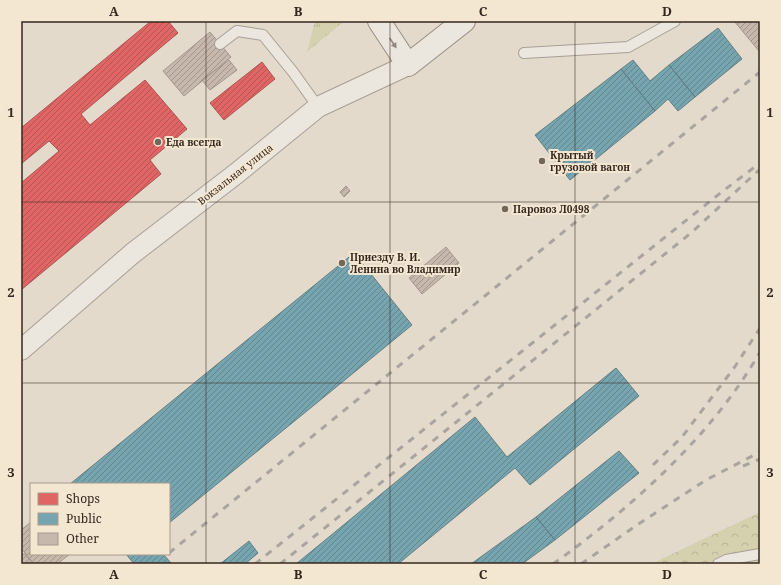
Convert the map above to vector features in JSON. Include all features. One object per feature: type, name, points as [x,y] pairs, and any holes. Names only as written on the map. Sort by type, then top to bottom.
[{"type":"main road","points":[[379,21],[408,65]]},
{"type":"main road","name":"Вокзальная улица","points":[[408,65],[464,21]]},
{"type":"street","name":"Вокзальная улица","points":[[21,350],[133,253],[318,107],[408,65]]},
{"type":"lane","points":[[524,53],[628,47],[675,21]]},
{"type":"lane","points":[[220,44],[237,31],[263,35],[293,72],[318,107]]},
{"type":"lane","points":[[718,564],[726,560],[760,554]]},
{"type":"green space","points":[[315,21],[342,23],[307,52]]},
{"type":"green space","points":[[760,512],[760,564],[651,564]]},
{"type":"building: Shops","points":[[151,21],[168,21],[178,33],[81,114],[90,125],[145,80],[187,129],[150,160],[161,174],[21,290],[21,183],[59,151],[49,141],[21,164],[21,128]]},
{"type":"building: Shops","points":[[262,62],[275,79],[224,120],[210,103]]},
{"type":"building: Public","points":[[718,28],[742,59],[695,97],[669,65]]},
{"type":"building: Public","points":[[633,60],[650,81],[669,65],[695,97],[678,111],[668,99],[655,111],[621,69]]},
{"type":"building: Public","points":[[621,69],[655,111],[570,180],[535,135]]},
{"type":"building: Public","points":[[354,253],[412,325],[170,522],[170,483],[71,483]]},
{"type":"building: Public","points":[[616,368],[639,396],[530,485],[515,468],[398,564],[296,564],[475,417],[507,457]]},
{"type":"building: Public","points":[[619,451],[639,473],[555,540],[536,517]]},
{"type":"building: Public","points":[[536,517],[555,540],[522,564],[471,564]]},
{"type":"building: Public","points":[[249,541],[258,553],[245,564],[220,564]]},
{"type":"building: Public","points":[[127,555],[164,555],[172,564],[134,564]]},
{"type":"building: Other","points":[[734,21],[760,21],[759,51]]},
{"type":"building: Other","points":[[210,32],[231,57],[184,96],[163,71]]},
{"type":"building: Other","points":[[229,60],[237,70],[210,90],[202,80]]},
{"type":"building: Other","points":[[346,186],[350,191],[344,197],[340,192]]},
{"type":"building: Other","points":[[446,247],[459,263],[422,294],[409,278]]},
{"type":"building: Other","points":[[30,523],[30,555],[69,555],[57,564],[34,564],[21,548],[21,530]]},
{"type":"building: Other","points":[[21,554],[25,554],[33,564],[21,564]]},
{"type":"railway","points":[[170,552],[760,72]]},
{"type":"railway","points":[[255,564],[760,163]]},
{"type":"railway","points":[[280,564],[691,233],[759,170]]},
{"type":"railway","points":[[653,465],[682,437],[734,368],[760,328]]},
{"type":"railway","points":[[553,564],[612,519],[668,468],[718,413],[741,383],[760,352]]},
{"type":"railway","points":[[581,564],[706,480],[760,452]]},
{"type":"railway","points":[[743,466],[760,459]]},
{"type":"place","name":"Еда всегда","points":[[158,142]]},
{"type":"place","name":"Крытый грузовой вагон","points":[[542,161]]},
{"type":"place","name":"Паровоз Л0498","points":[[505,209]]},
{"type":"place","name":"Приезду В. И. Ленина во Владимир","points":[[342,263]]}]
